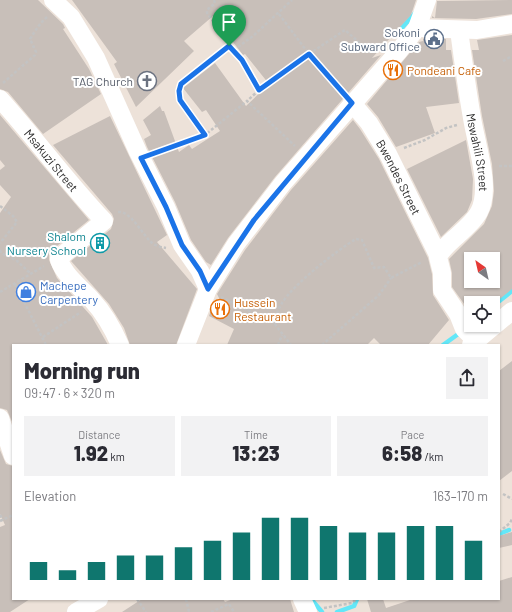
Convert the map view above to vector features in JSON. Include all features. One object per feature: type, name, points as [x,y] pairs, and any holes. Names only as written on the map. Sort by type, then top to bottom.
[{"type":"street","points":[[55,0],[71,17],[96,58],[141,158],[166,207],[182,245],[200,271],[208,290]]},
{"type":"street","points":[[186,344],[208,290],[254,220],[283,183],[399,51],[417,28],[427,0]]},
{"type":"street","points":[[417,28],[477,30],[512,24]]},
{"type":"street","name":"Mswahili Street","points":[[437,255],[470,224],[480,211],[483,201],[483,171],[472,120],[459,30]]},
{"type":"street","name":"Msakuzi Street","points":[[0,99],[29,131],[78,194],[104,221]]},
{"type":"street","name":"Bwendes Street","points":[[352,103],[369,124],[388,154],[437,255]]},
{"type":"street","points":[[104,221],[59,258],[61,264],[114,330],[120,344]]},
{"type":"street","points":[[437,255],[442,273],[442,290],[458,314],[464,329],[473,343],[512,311]]},
{"type":"street","points":[[0,418],[12,453]]},
{"type":"street","points":[[303,600],[314,611]]},
{"type":"path","points":[[0,86],[35,55],[36,52],[30,39],[40,22],[51,13],[55,0]]},
{"type":"path","points":[[214,0],[215,3],[207,10],[207,14],[229,46],[234,50],[259,90]]},
{"type":"path","points":[[234,50],[279,14],[292,0]]},
{"type":"path","points":[[279,14],[309,54],[352,103]]},
{"type":"path","points":[[141,158],[205,135],[259,90],[345,30],[370,52],[384,42],[399,51]]},
{"type":"path","points":[[205,135],[180,100],[179,91],[181,84],[229,46]]},
{"type":"path","points":[[503,61],[512,56]]},
{"type":"path","points":[[247,101],[308,156]]},
{"type":"path","points":[[388,154],[425,140],[446,128],[466,124],[472,120]]},
{"type":"path","points":[[0,206],[13,216],[17,222],[0,243]]},
{"type":"path","points":[[104,221],[121,211],[132,220],[152,243],[167,248],[182,245]]},
{"type":"path","points":[[274,323],[276,314],[284,300],[324,263],[356,239],[362,240],[374,268],[384,267],[390,278]]},
{"type":"path","points":[[0,250],[1,253],[16,260],[31,274]]},
{"type":"path","points":[[323,344],[379,295],[390,278],[437,255]]},
{"type":"path","points":[[0,292],[59,258]]},
{"type":"path","points":[[15,284],[46,344]]},
{"type":"path","points":[[208,290],[274,323],[290,344]]},
{"type":"path","points":[[43,337],[71,320],[93,302]]},
{"type":"path","points":[[278,344],[282,335]]},
{"type":"path","points":[[503,494],[512,499],[512,503]]},
{"type":"path","points":[[0,515],[1,520],[12,515]]},
{"type":"path","points":[[500,531],[510,523],[512,519]]},
{"type":"path","points":[[138,600],[146,612]]},
{"type":"path","points":[[186,600],[189,612]]},
{"type":"path","points":[[314,611],[352,603],[355,600]]},
{"type":"path","points":[[212,612],[229,604],[234,612]]},
{"type":"building","points":[[0,0],[38,0],[63,24],[65,28],[63,29],[89,69],[101,94],[43,134],[8,92],[0,89]]},
{"type":"building","points":[[72,0],[416,0],[411,15],[372,58],[381,55],[275,177],[228,238],[211,265],[206,262],[191,240],[175,202],[147,147],[144,139],[151,135],[143,120],[160,106],[162,111],[164,111],[179,152],[189,145],[192,149],[220,131],[206,110],[202,112],[183,88],[215,63],[246,106],[269,84],[245,54],[243,55],[213,16],[184,41],[194,51],[136,107],[114,64],[117,62]]},
{"type":"building","points":[[512,0],[512,14],[476,19],[432,18],[432,16],[435,18],[437,1]]},
{"type":"building","points":[[512,35],[512,289],[500,299],[500,296],[464,296],[464,304],[452,287],[452,273],[449,259],[484,224],[492,206],[494,191],[492,164],[482,116],[472,50],[479,50],[477,40]]},
{"type":"building","points":[[423,39],[446,39],[446,50],[451,50],[459,103],[426,107],[435,133],[396,147],[378,117],[367,104],[419,42],[423,41]]},
{"type":"building","points":[[0,115],[89,220],[52,250],[49,254],[49,260],[57,278],[92,317],[107,344],[12,344],[12,422],[7,410],[0,408],[0,213],[11,197],[0,185],[0,170],[5,166],[0,160]]},
{"type":"building","points":[[110,116],[167,235],[157,242],[197,289],[176,344],[130,344],[124,328],[109,304],[71,261],[111,229],[114,219],[112,214],[53,145]]},
{"type":"building","points":[[353,120],[379,159],[428,258],[432,274],[433,295],[449,320],[429,344],[380,344],[374,338],[368,344],[227,344],[234,329],[209,316],[212,307],[221,318],[227,314],[217,294],[245,250],[291,190]]},
{"type":"building","points":[[466,140],[473,179],[472,200],[467,212],[441,237],[407,169]]},
{"type":"building","points":[[512,361],[512,471],[500,480],[500,370]]},
{"type":"building","points":[[0,450],[6,464],[12,466],[12,600],[28,600],[10,612],[0,612],[0,527],[5,525],[0,514]]},
{"type":"building","points":[[512,532],[512,545],[500,548],[500,536]]},
{"type":"building","points":[[512,577],[512,612],[371,612],[367,600],[383,600],[386,608],[410,600],[500,600],[500,581]]},
{"type":"building","points":[[140,600],[224,600],[225,602],[230,600],[290,600],[294,612],[122,612]]},
{"type":"waterway","points":[[404,39],[400,30],[416,12]]},
{"type":"waterway","points":[[500,300],[512,291]]},
{"type":"waterway","points":[[444,344],[461,332]]},
{"type":"waterway","points":[[500,534],[509,530]]},
{"type":"waterway","points":[[312,600],[322,612]]},
{"type":"waterway","points":[[337,612],[354,606],[357,600]]},
{"type":"place","name":"Sokoni Subward Office","points":[[434,39]]},
{"type":"place","name":"Pondeani Cafe","points":[[393,70]]},
{"type":"place","name":"TAG Church","points":[[147,81]]},
{"type":"place","name":"Shalom Nursery School","points":[[100,243]]},
{"type":"place","name":"Machepe Carpentery","points":[[26,292]]},
{"type":"place","name":"Hussein Restaurant","points":[[220,309]]},
{"type":"route","points":[[229,46],[242,60],[259,90],[309,54],[352,103],[308,156],[283,183],[254,220],[236,244],[208,289],[200,271],[182,245],[166,207],[141,158],[174,148],[205,135],[180,100],[179,91],[181,84],[229,46]]}]
